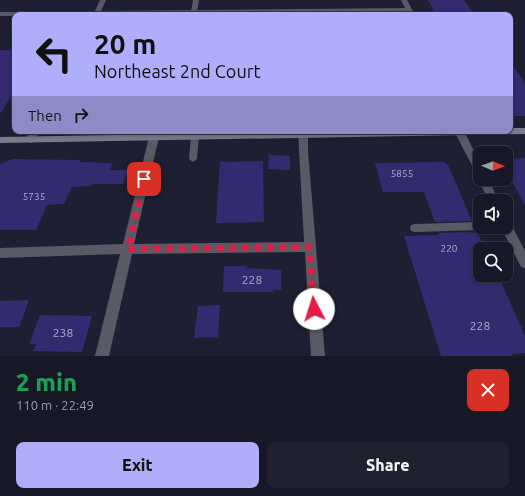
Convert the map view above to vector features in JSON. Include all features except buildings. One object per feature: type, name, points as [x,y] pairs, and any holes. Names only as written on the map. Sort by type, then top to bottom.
[{"type":"main road","points":[[513,131],[525,131]]},
{"type":"main road","points":[[0,140],[33,135],[154,138],[171,134],[195,136],[267,134]]},
{"type":"street","points":[[98,12],[103,0]]},
{"type":"street","points":[[404,0],[410,12]]},
{"type":"street","points":[[326,12],[396,10],[410,12]]},
{"type":"street","points":[[0,14],[12,14]]},
{"type":"street","points":[[303,134],[309,247],[318,356]]},
{"type":"street","points":[[461,134],[473,158]]},
{"type":"street","points":[[102,356],[154,138]]},
{"type":"street","points":[[510,234],[525,263]]},
{"type":"street","points":[[0,253],[128,249],[309,247]]},
{"type":"lane","points":[[194,12],[196,0]]},
{"type":"lane","points":[[193,159],[195,136]]},
{"type":"lane","points":[[415,228],[473,226]]},
{"type":"route","points":[[144,179],[128,249],[309,247],[314,309]]}]
